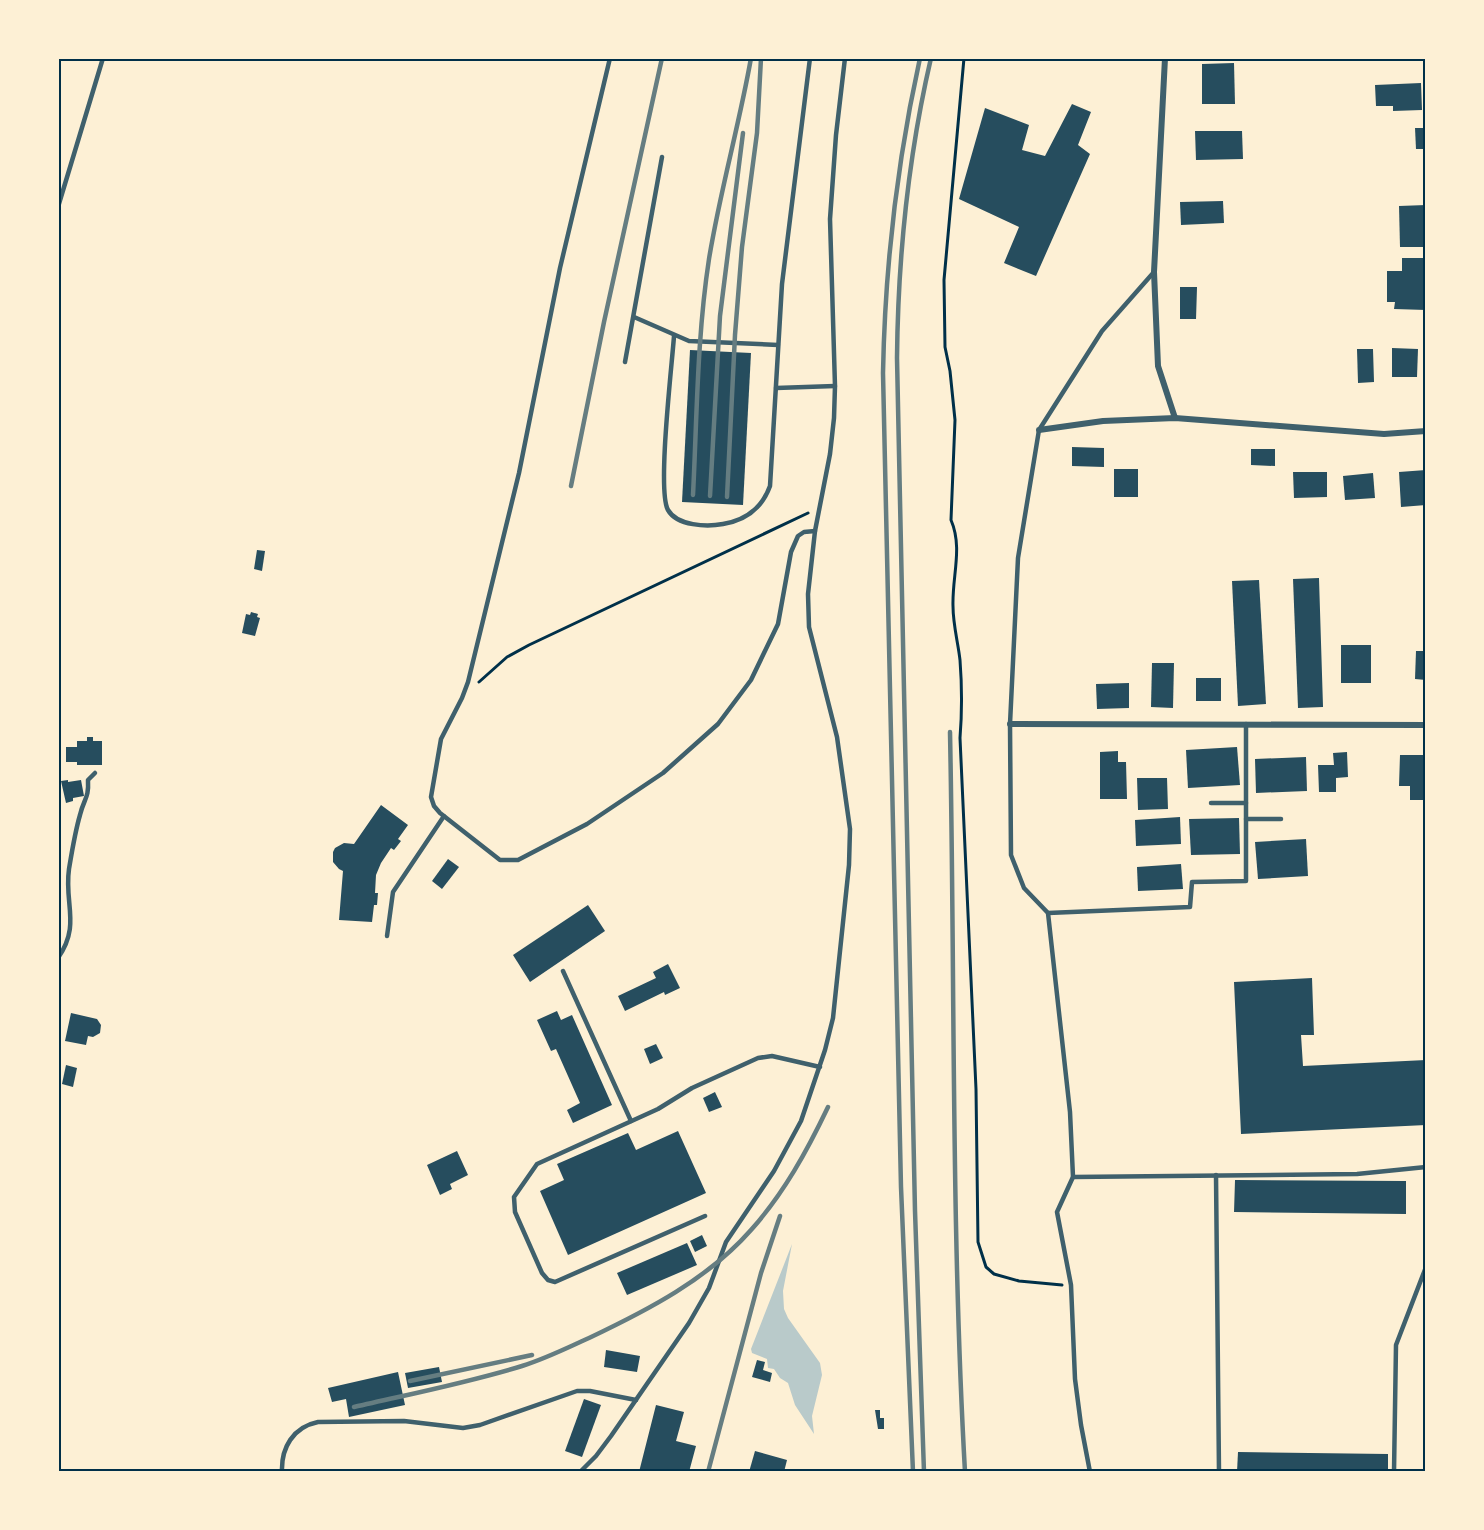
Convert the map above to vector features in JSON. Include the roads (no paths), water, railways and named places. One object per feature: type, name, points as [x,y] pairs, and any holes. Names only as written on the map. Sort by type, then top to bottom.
[{"type":"street","points":[[1165,58],[1154,272],[1158,366],[1175,418]]},
{"type":"street","points":[[1039,430],[1103,421],[1175,418],[1383,434],[1425,431]]},
{"type":"street","points":[[1010,724],[1425,725]]},
{"type":"lane","points":[[58,207],[103,58]]},
{"type":"lane","points":[[610,58],[560,268],[521,464],[468,682],[441,739],[431,797],[434,806],[500,860],[518,860],[587,824],[663,773],[718,724],[751,680],[778,624],[794,543],[804,532],[815,531]]},
{"type":"lane","points":[[674,336],[663,481],[666,508],[672,516],[690,524],[721,525],[740,519],[762,505],[770,486],[782,284],[810,58]]},
{"type":"lane","points":[[580,1472],[596,1456],[700,1305],[715,1274],[726,1242],[774,1171],[801,1121],[820,1067],[833,1018],[849,865],[850,829],[837,737],[809,627],[808,594],[815,531],[830,454],[835,386],[830,219],[836,135],[845,58]]},
{"type":"lane","points":[[625,362],[662,157]]},
{"type":"lane","points":[[1090,1472],[1081,1425],[1076,1379],[1071,1285],[1057,1212],[1073,1176],[1070,1112],[1048,913],[1024,888],[1011,855],[1010,724],[1018,558],[1039,430],[1102,331],[1154,272]]},
{"type":"lane","points":[[634,317],[674,336],[701,342],[778,345]]},
{"type":"lane","points":[[776,388],[835,386]]},
{"type":"lane","points":[[1048,913],[1190,907],[1192,882],[1246,881],[1246,724]]},
{"type":"lane","points":[[58,958],[68,944],[72,927],[68,890],[69,869],[80,812],[87,800],[88,780],[95,773]]},
{"type":"lane","points":[[1211,803],[1246,803]]},
{"type":"lane","points":[[387,936],[393,892],[444,816]]},
{"type":"lane","points":[[1246,819],[1281,819]]},
{"type":"lane","points":[[563,971],[631,1121]]},
{"type":"lane","points":[[705,1216],[555,1282],[548,1280],[515,1212],[513,1203],[517,1191],[537,1164],[658,1109],[692,1088],[758,1058],[772,1056],[820,1067]]},
{"type":"lane","points":[[1073,1176],[1357,1174],[1425,1167]]},
{"type":"lane","points":[[1216,1175],[1219,1472]]},
{"type":"lane","points":[[1394,1472],[1396,1345],[1425,1267]]},
{"type":"lane","points":[[282,1472],[283,1454],[292,1436],[308,1424],[404,1421],[463,1428],[480,1425],[577,1391],[590,1391],[636,1400]]},
{"type":"railway","points":[[571,486],[604,322],[662,58]]},
{"type":"railway","points":[[693,495],[705,288],[713,234],[751,58]]},
{"type":"railway","points":[[727,497],[735,335],[742,247],[757,133],[761,58]]},
{"type":"railway","points":[[913,1472],[901,1187],[883,373],[886,293],[894,214],[905,136],[920,58]]},
{"type":"railway","points":[[924,1472],[915,1211],[897,358],[902,245],[910,170],[931,58]]},
{"type":"railway","points":[[710,496],[720,316],[743,133]]},
{"type":"railway","points":[[950,732],[955,1194],[965,1472]]},
{"type":"railway","points":[[354,1407],[459,1383],[531,1363],[611,1327],[676,1292],[716,1264],[763,1216],[794,1171],[828,1107]]},
{"type":"railway","points":[[708,1472],[761,1273],[780,1216]]},
{"type":"railway","points":[[410,1381],[532,1355]]}]
